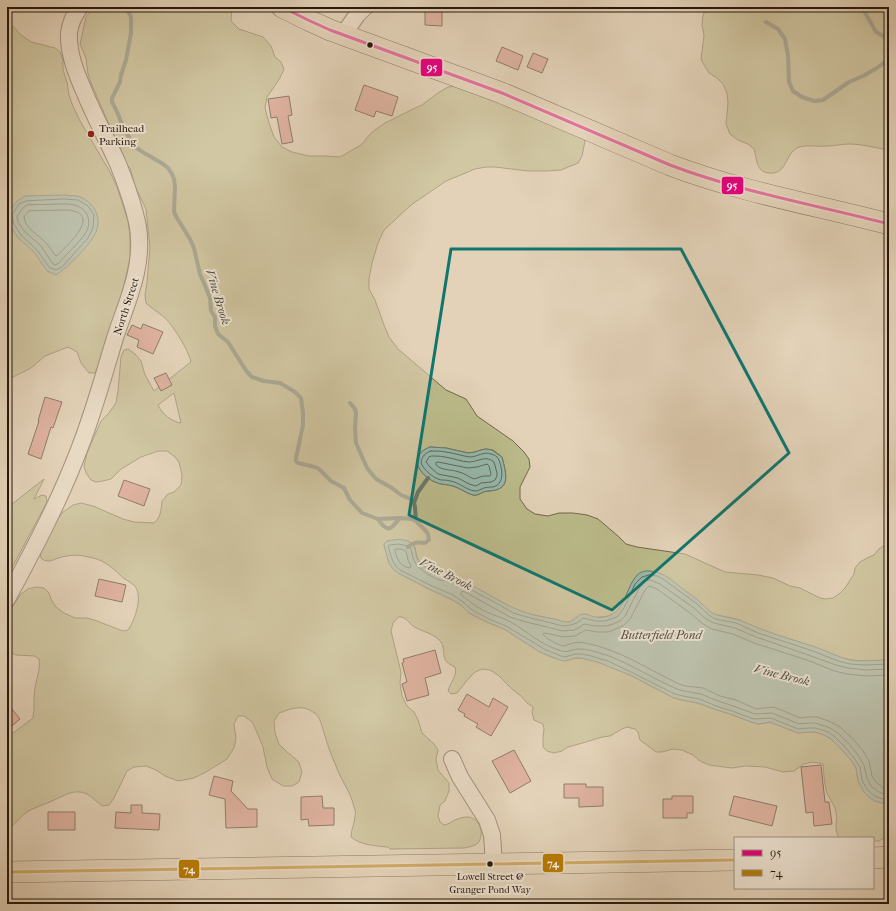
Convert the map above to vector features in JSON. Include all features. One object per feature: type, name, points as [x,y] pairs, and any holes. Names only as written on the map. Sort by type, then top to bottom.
[{"type":"main road","points":[[282,7],[343,35],[502,93],[670,165],[700,176],[765,194],[889,224]]},
{"type":"main road","points":[[874,858],[889,857]]},
{"type":"main road","points":[[7,872],[734,860]]},
{"type":"street","name":"North Street","points":[[7,599],[52,513],[80,447],[132,290],[138,263],[140,246],[138,227],[129,193],[77,75],[71,52],[69,38],[70,26],[74,15],[80,7]]},
{"type":"street","points":[[343,35],[357,15],[365,7]]},
{"type":"street","points":[[452,759],[460,777],[487,820],[492,835],[494,864]]},
{"type":"highlighted area","points":[[451,249],[681,249],[789,453],[612,610],[409,515]]},
{"type":"shaded area","points":[[94,7],[232,7],[231,21],[239,29],[263,37],[271,46],[275,57],[281,62],[284,69],[280,78],[267,97],[265,108],[274,137],[282,147],[292,152],[309,156],[340,157],[361,145],[372,132],[385,123],[422,105],[448,87],[456,86],[489,97],[528,115],[580,135],[585,141],[582,156],[578,163],[561,170],[545,171],[528,171],[495,167],[475,169],[446,181],[411,205],[384,230],[372,263],[369,289],[375,300],[389,337],[398,349],[446,390],[466,399],[477,416],[513,441],[524,452],[529,459],[530,467],[520,487],[520,499],[527,509],[535,514],[548,516],[559,513],[587,515],[598,519],[626,544],[685,554],[725,572],[773,578],[790,586],[800,588],[820,598],[826,599],[833,598],[839,594],[845,588],[854,574],[855,568],[860,562],[874,555],[879,549],[889,542],[889,660],[851,660],[759,629],[737,619],[717,615],[710,619],[704,620],[699,617],[690,605],[659,593],[653,594],[646,600],[631,597],[626,600],[613,614],[599,617],[614,619],[621,617],[636,605],[652,606],[668,604],[674,605],[686,611],[687,614],[685,616],[674,611],[670,611],[669,614],[682,630],[680,647],[688,660],[689,665],[686,668],[648,654],[626,642],[619,630],[614,628],[580,628],[554,619],[528,614],[514,609],[461,580],[441,576],[421,564],[417,557],[415,547],[410,542],[398,540],[387,541],[385,543],[384,545],[389,563],[398,573],[451,599],[461,605],[469,613],[504,629],[540,652],[554,658],[565,661],[575,658],[590,659],[630,675],[674,698],[698,703],[754,723],[759,724],[770,722],[798,733],[815,732],[824,735],[831,739],[851,760],[856,768],[858,781],[864,792],[875,801],[889,805],[889,835],[879,841],[874,841],[874,837],[839,837],[836,831],[834,805],[826,790],[823,764],[819,763],[812,762],[804,764],[794,771],[783,772],[765,767],[745,766],[732,768],[709,765],[682,750],[673,749],[656,752],[640,740],[638,732],[635,729],[627,727],[610,736],[568,747],[562,751],[554,753],[547,751],[543,747],[543,724],[534,720],[532,712],[533,707],[498,675],[490,670],[482,669],[475,672],[457,693],[451,694],[448,691],[455,676],[456,670],[455,667],[445,660],[441,642],[435,637],[416,628],[405,618],[401,617],[398,617],[393,623],[391,631],[401,672],[400,683],[402,696],[407,706],[414,712],[422,733],[438,750],[436,759],[438,770],[449,783],[449,791],[445,801],[440,805],[438,816],[440,822],[444,825],[463,817],[475,820],[480,827],[481,835],[478,843],[475,845],[464,848],[390,849],[388,847],[373,846],[359,842],[351,837],[355,809],[351,797],[332,758],[320,719],[316,714],[304,708],[292,709],[279,713],[274,721],[275,733],[279,744],[299,762],[302,772],[299,782],[292,786],[283,786],[272,779],[267,767],[263,747],[252,722],[244,716],[238,716],[234,724],[236,738],[234,748],[227,759],[194,778],[178,781],[146,766],[134,767],[127,771],[109,805],[102,806],[87,794],[82,792],[73,792],[30,810],[11,827],[7,826],[7,737],[33,718],[34,692],[39,670],[39,659],[35,656],[16,655],[7,651],[7,615],[21,594],[28,589],[36,587],[44,588],[49,593],[56,607],[64,613],[75,618],[87,618],[97,621],[123,631],[128,630],[135,615],[138,602],[135,586],[123,578],[110,566],[98,559],[73,555],[46,561],[41,558],[40,551],[52,527],[63,512],[73,505],[81,503],[93,506],[123,519],[134,522],[154,523],[159,516],[162,501],[168,494],[174,492],[181,485],[182,475],[179,462],[167,451],[158,451],[141,457],[121,469],[111,479],[103,481],[96,482],[91,480],[86,473],[84,466],[87,453],[101,421],[116,403],[121,357],[124,350],[128,349],[141,361],[145,375],[154,391],[191,362],[181,339],[173,328],[164,317],[146,303],[145,295],[150,247],[146,209],[135,186],[130,168],[127,166],[91,83],[86,58],[80,44],[86,17]],"holes":[[[174,393],[181,423],[167,417],[158,405]],[[430,447],[446,448],[468,453],[486,449],[493,450],[502,457],[506,475],[504,484],[501,488],[496,490],[473,495],[453,486],[440,484],[429,479],[420,470],[417,460],[419,455]]]},
{"type":"shaded area","points":[[707,7],[889,7],[889,150],[854,144],[804,146],[793,151],[783,168],[775,173],[765,172],[759,168],[754,149],[730,134],[726,124],[728,103],[727,93],[723,84],[709,73],[701,59],[704,35],[702,25],[703,15]]},
{"type":"shaded area","points":[[7,20],[21,35],[31,42],[55,48],[60,52],[72,104],[80,121],[110,172],[117,187],[128,221],[130,258],[121,297],[95,373],[89,373],[81,363],[77,352],[68,347],[45,356],[31,368],[7,380]]},
{"type":"shaded area","points":[[44,479],[34,499],[42,495],[46,496],[47,502],[7,577],[7,508]]},
{"type":"water","points":[[25,196],[78,196],[89,202],[97,214],[98,224],[91,241],[67,267],[56,275],[47,271],[34,252],[18,238],[10,225],[8,213],[17,201]]},
{"type":"water","points":[[430,447],[446,448],[468,453],[486,449],[492,450],[502,457],[506,480],[501,488],[475,495],[453,486],[435,482],[424,475],[420,470],[417,460],[423,451]]},
{"type":"water","name":"Butterfield Pond","points":[[393,540],[408,541],[413,544],[417,559],[430,571],[438,575],[462,581],[510,606],[534,615],[564,622],[573,620],[582,614],[593,617],[609,616],[618,609],[637,575],[650,571],[660,573],[668,578],[712,613],[740,621],[850,660],[889,660],[889,805],[875,801],[864,792],[858,781],[856,768],[851,760],[831,739],[824,735],[815,732],[798,733],[770,722],[759,724],[754,723],[698,703],[674,698],[630,675],[597,662],[581,658],[565,661],[540,652],[504,629],[469,613],[461,605],[451,599],[398,573],[389,563],[384,545],[386,542]]},
{"type":"building","points":[[425,7],[442,7],[442,26],[425,25]]},
{"type":"building","points":[[502,47],[523,56],[518,70],[496,61]]},
{"type":"building","points":[[533,53],[548,59],[542,73],[527,67]]},
{"type":"building","points":[[364,85],[398,97],[392,116],[376,111],[374,117],[355,110]]},
{"type":"building","points":[[289,96],[292,115],[288,116],[293,142],[282,144],[277,117],[271,118],[268,99]]},
{"type":"building","points":[[143,324],[163,332],[153,354],[137,347],[139,340],[127,335],[132,325],[141,329]]},
{"type":"building","points":[[166,373],[172,385],[161,391],[154,378]]},
{"type":"building","points":[[45,397],[62,402],[53,428],[51,427],[41,459],[28,454]]},
{"type":"building","points":[[124,480],[150,489],[144,506],[118,496]]},
{"type":"building","points":[[99,579],[126,585],[122,602],[95,596]]},
{"type":"building","points":[[435,650],[441,673],[425,678],[429,695],[407,701],[402,684],[407,682],[402,663],[404,662],[403,659]]},
{"type":"building","points":[[467,694],[489,707],[493,698],[508,707],[491,736],[476,727],[478,724],[464,716],[465,714],[458,710]]},
{"type":"building","points":[[7,703],[20,719],[7,730]]},
{"type":"building","points":[[514,750],[531,781],[510,793],[492,761]]},
{"type":"building","points":[[821,765],[825,802],[829,802],[832,824],[814,826],[813,812],[806,813],[801,767]]},
{"type":"building","points":[[214,776],[233,781],[231,791],[248,809],[257,809],[257,827],[226,828],[225,799],[209,795]]},
{"type":"building","points":[[564,784],[586,784],[586,787],[603,787],[603,806],[579,807],[579,798],[564,798]]},
{"type":"building","points":[[322,796],[323,808],[334,808],[334,825],[309,826],[308,819],[301,820],[301,797]]},
{"type":"building","points":[[672,796],[693,796],[693,813],[687,813],[687,818],[663,818],[663,799],[672,799]]},
{"type":"building","points":[[734,796],[777,806],[772,826],[729,815]]},
{"type":"building","points":[[131,805],[142,805],[142,813],[160,814],[159,830],[115,828],[116,812],[131,813]]},
{"type":"building","points":[[48,812],[75,812],[75,830],[48,830]]},
{"type":"waterway","name":"Vine Brook","points":[[124,7],[131,17],[131,33],[120,82],[112,98],[112,102],[123,127],[134,146],[163,164],[172,174],[175,187],[174,212],[194,248],[200,274],[210,298],[211,311],[215,317],[215,326],[218,334],[228,342],[245,369],[252,377],[264,381],[280,383],[295,392],[301,398],[303,425],[296,461],[298,463],[319,469],[331,481],[344,488],[350,500],[362,513],[378,519],[400,518],[412,519],[416,521],[426,531],[429,540],[425,543],[414,543],[408,547]]},
{"type":"waterway","points":[[862,7],[876,32],[885,37],[889,37]]},
{"type":"waterway","points":[[766,22],[778,29],[785,39],[788,56],[789,82],[793,91],[802,97],[814,101],[823,100],[849,82],[877,68],[889,59]]},
{"type":"waterway","points":[[350,403],[355,409],[356,413],[356,443],[367,468],[376,479],[401,495],[411,499],[415,507],[416,521]]},
{"type":"waterway","points":[[414,503],[418,492],[428,478]]},
{"type":"waterway","points":[[378,519],[384,527],[391,528],[400,518]]},
{"type":"transit line","name":"95","points":[[282,7],[330,30],[502,93],[670,165],[697,175],[751,191],[889,224]]},
{"type":"transit line","name":"74","points":[[7,872],[734,860]]},
{"type":"place","name":"Trailhead Parking","points":[[91,134]]},
{"type":"place","name":"Lowell Street @ Granger Pond Way","points":[[490,864]]}]
